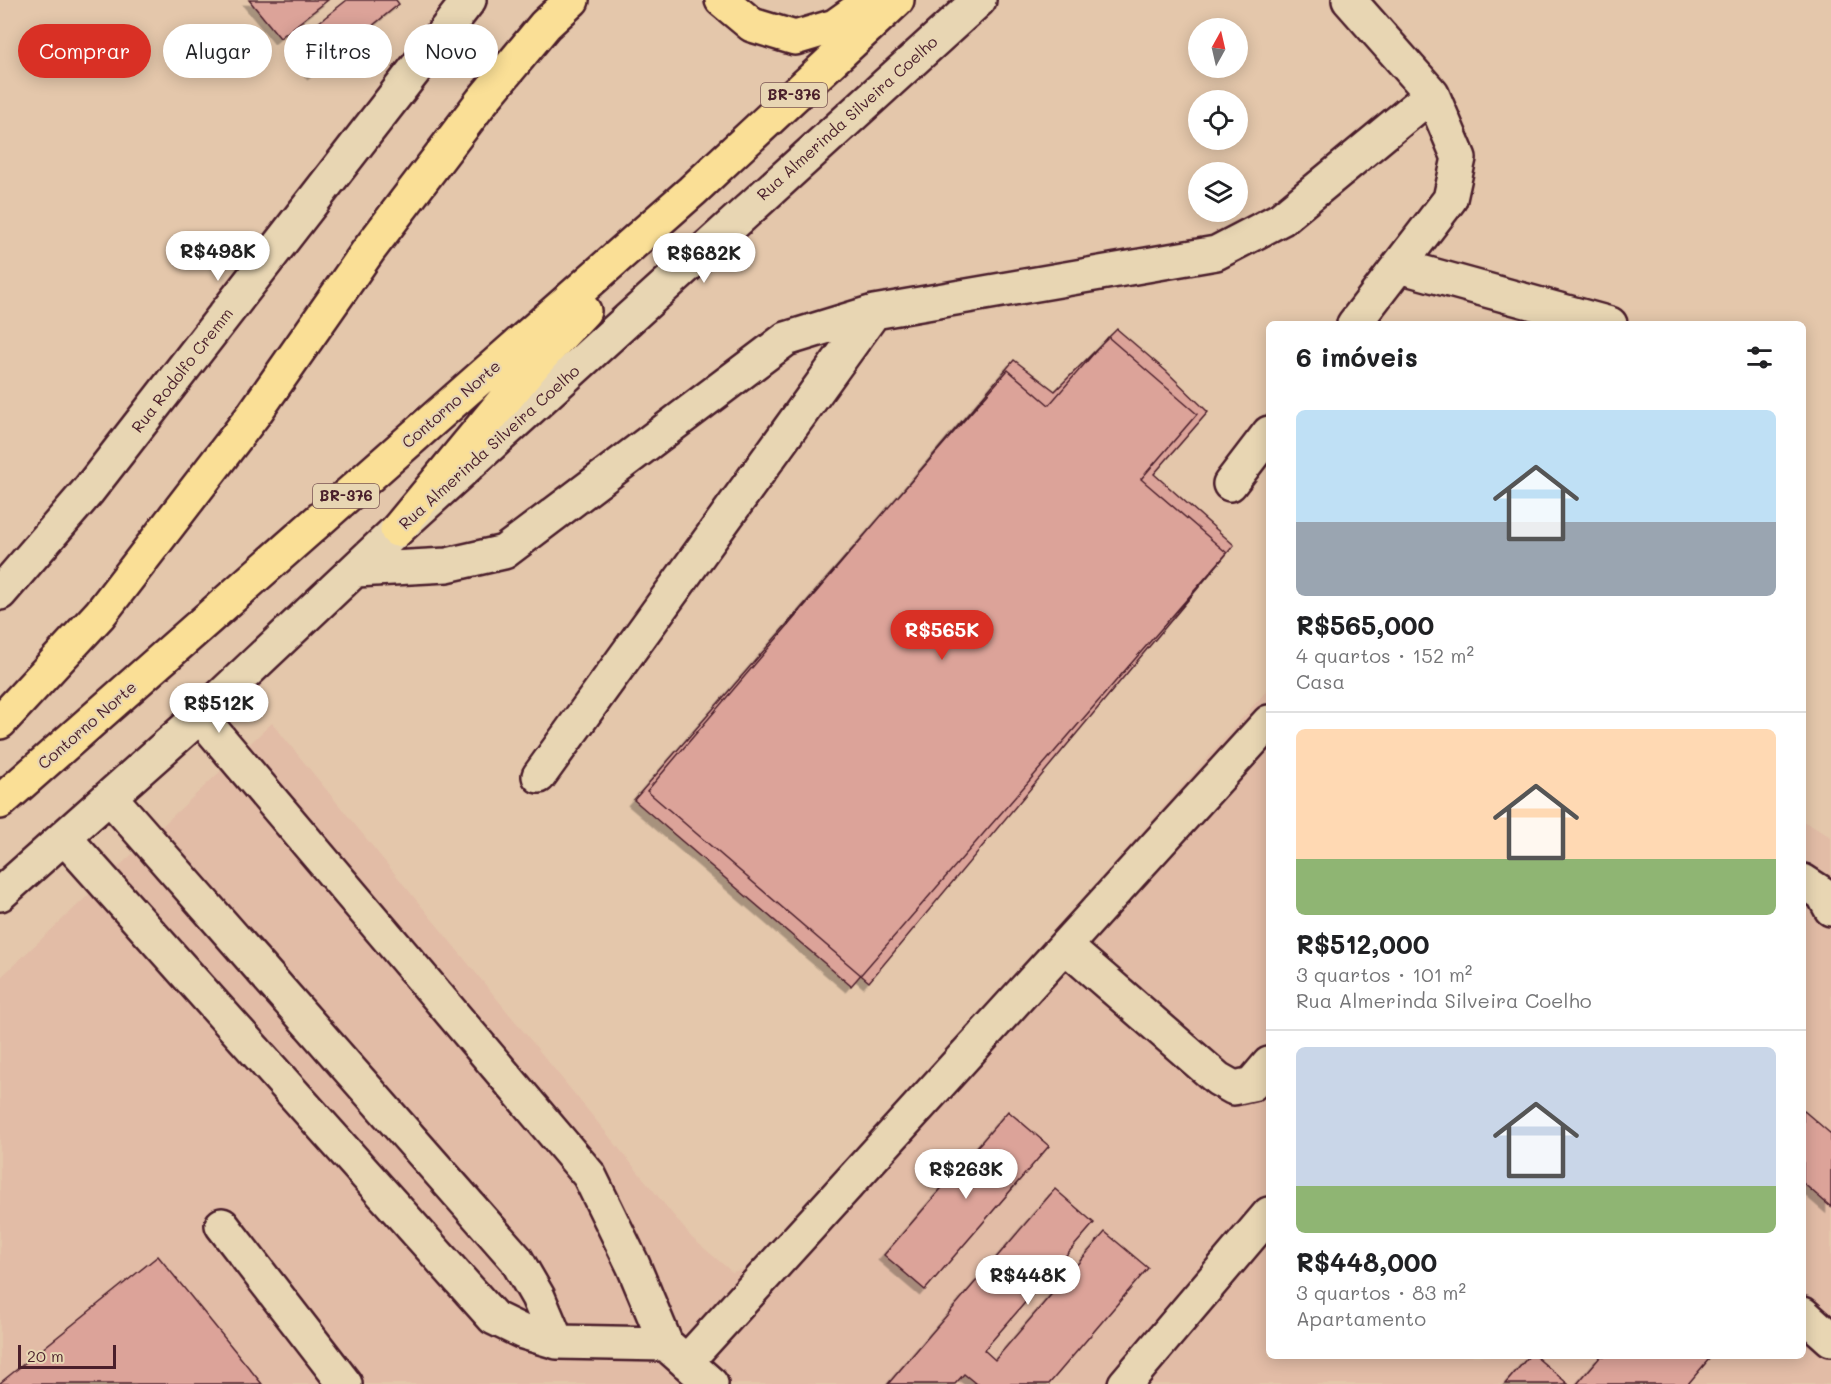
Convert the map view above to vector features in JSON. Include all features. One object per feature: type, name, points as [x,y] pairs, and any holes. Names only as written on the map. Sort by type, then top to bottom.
[{"type":"highway","points":[[0,722],[100,614],[254,414],[368,251],[482,101],[545,25],[572,0]]},
{"type":"highway","points":[[722,0],[752,25],[795,38],[835,26],[872,0]]},
{"type":"highway","name":"Contorno Norte","points":[[0,802],[692,191],[897,0]]},
{"type":"highway","points":[[397,530],[535,363],[692,191]]},
{"type":"street","name":"Rua Rodolfo Cremm","points":[[0,593],[88,491],[469,0]]},
{"type":"street","name":"Rua Almerinda Silveira Coelho","points":[[0,894],[200,716],[397,530],[978,0]]},
{"type":"street","points":[[1349,0],[1432,94],[1459,158],[1450,200],[1356,321]]},
{"type":"street","points":[[356,570],[447,565],[504,552],[786,339],[874,312],[1216,253],[1281,219],[1432,94]]},
{"type":"street","points":[[1399,266],[1599,321]]},
{"type":"street","points":[[539,776],[874,312]]},
{"type":"street","points":[[1230,484],[1266,437]]},
{"type":"street","points":[[200,716],[589,1175],[676,1353],[711,1384]]},
{"type":"street","points":[[676,1353],[1065,946],[1266,725]]},
{"type":"street","points":[[110,797],[516,1259],[538,1297],[557,1342]]},
{"type":"street","points":[[64,837],[494,1318],[523,1332],[557,1342],[676,1353]]},
{"type":"street","points":[[1806,883],[1823,894],[1831,909]]},
{"type":"street","points":[[1065,946],[1218,1079],[1234,1088],[1252,1084],[1266,1068]]},
{"type":"street","points":[[1125,1384],[1266,1218]]},
{"type":"street","points":[[222,1225],[345,1384]]},
{"type":"street","points":[[1806,1317],[1831,1338]]},
{"type":"shaded area","points":[[1266,691],[1266,1359],[1806,1359],[1806,823],[1831,837],[1831,1384],[0,1384],[0,978],[272,723],[692,1238],[732,1272],[757,1266]]},
{"type":"building","points":[[249,0],[328,0],[298,24],[284,24],[284,35],[280,38],[272,28],[272,24],[269,24]]},
{"type":"building","points":[[347,0],[396,0],[399,4],[374,24],[317,24]]},
{"type":"building","points":[[1117,329],[1166,371],[1208,412],[1154,474],[1234,545],[869,982],[647,791],[1014,360],[1055,391]]},
{"type":"building","points":[[1108,337],[1197,414],[1141,479],[1227,553],[851,986],[634,800],[1008,370],[1049,405]]},
{"type":"building","points":[[1008,1111],[1049,1146],[925,1290],[884,1255]]},
{"type":"building","points":[[1806,1113],[1831,1134],[1831,1207],[1806,1186]]},
{"type":"building","points":[[1055,1189],[1094,1223],[984,1350],[995,1360],[1105,1232],[1148,1268],[1049,1384],[974,1384],[964,1374],[955,1384],[888,1384]]},
{"type":"building","points":[[158,1256],[262,1384],[0,1384],[0,1383]]},
{"type":"building","points":[[1526,1359],[1539,1359],[1568,1384],[1505,1384]]},
{"type":"building","points":[[1598,1359],[1709,1359],[1688,1384],[1577,1384]]}]
